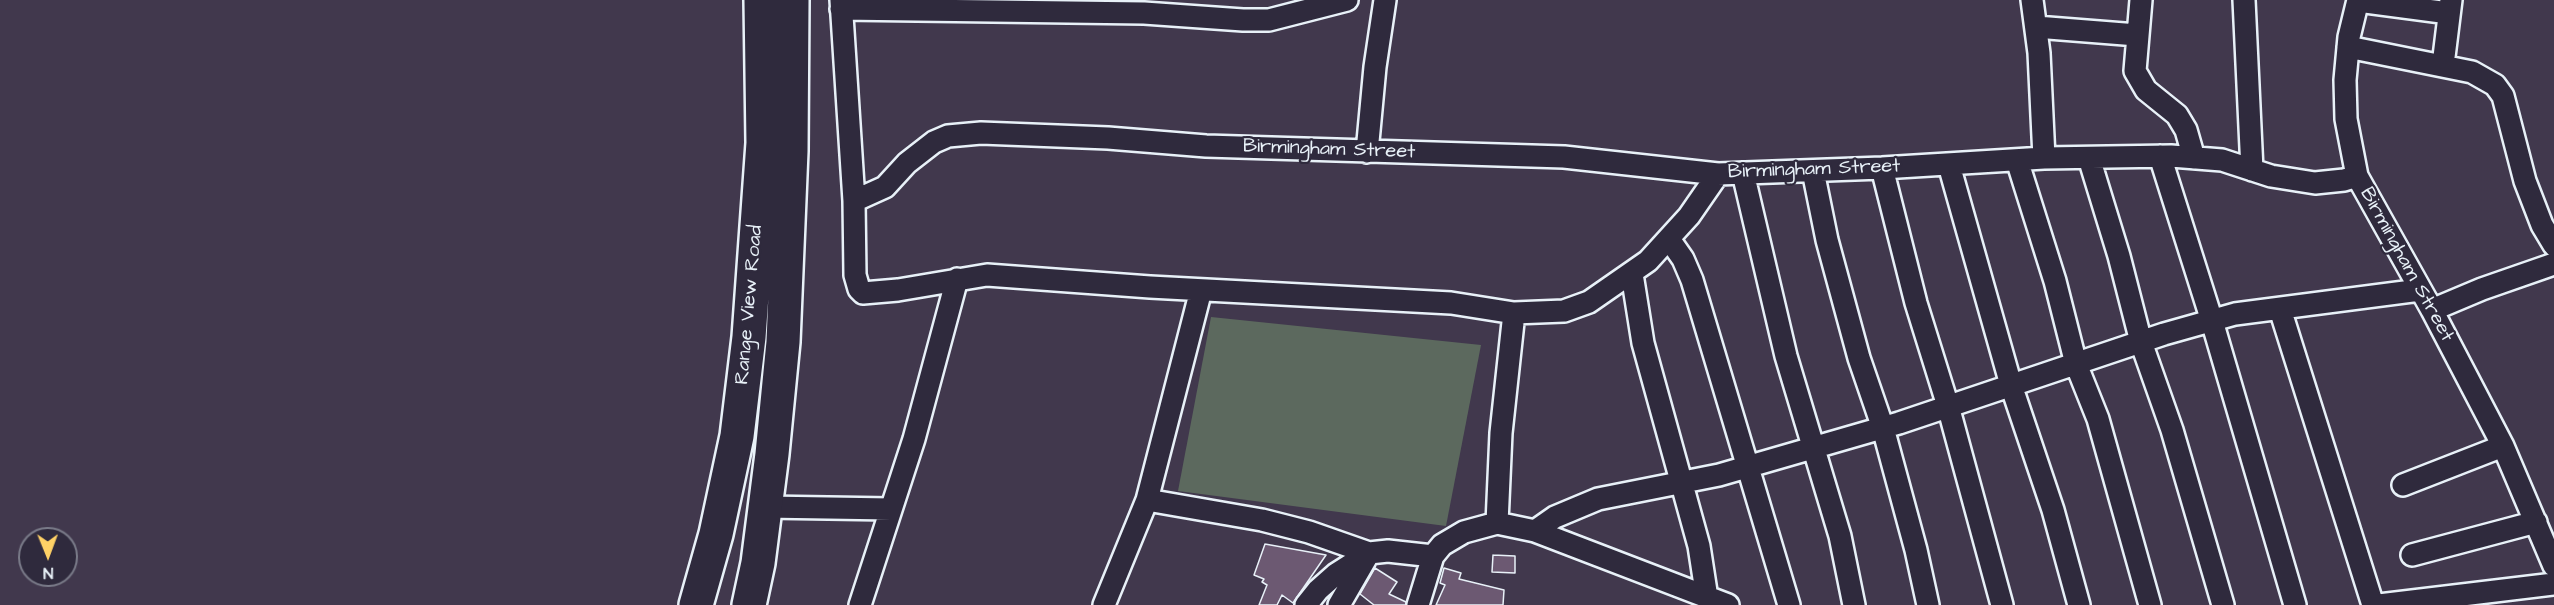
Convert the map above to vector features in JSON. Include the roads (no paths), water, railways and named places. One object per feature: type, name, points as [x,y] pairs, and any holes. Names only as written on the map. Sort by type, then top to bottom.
[{"type":"main road","name":"Range View Road","points":[[696,605],[716,534],[737,436],[749,337],[763,143],[761,0]]},
{"type":"main road","name":"Range View Road","points":[[749,605],[765,507],[783,342],[791,151],[792,0]]},
{"type":"street","points":[[1347,0],[1310,5],[1269,20],[1144,13],[841,4],[854,201],[855,275],[861,292],[898,290],[987,275],[1201,290],[1451,303],[1514,313],[1564,311],[1589,302],[1648,261],[1689,216],[1718,174]]},
{"type":"street","points":[[1367,152],[1375,67],[1385,0]]},
{"type":"street","points":[[2032,0],[2039,52],[2044,158]]},
{"type":"street","points":[[2140,0],[2135,60],[2137,78],[2146,90],[2177,115],[2186,130],[2194,158]]},
{"type":"street","points":[[2244,0],[2252,170]]},
{"type":"street","points":[[2357,176],[2346,119],[2345,80],[2348,48],[2358,1],[2450,6],[2443,65]]},
{"type":"street","points":[[2036,27],[2137,35]]},
{"type":"street","points":[[2348,48],[2443,65],[2479,75],[2495,85],[2502,93],[2525,182],[2542,225],[2554,245]]},
{"type":"street","name":"Birmingham Street","points":[[854,201],[885,187],[907,163],[934,142],[961,133],[1108,138],[1206,146],[1564,157],[1718,174],[1948,165],[2044,158],[2160,156],[2222,160],[2271,176],[2315,183],[2328,183],[2357,176],[2432,310],[2503,446],[2554,566]]},
{"type":"street","points":[[2160,156],[2212,321],[2295,605]]},
{"type":"street","points":[[2089,158],[2141,342],[2172,430],[2223,605]]},
{"type":"street","points":[[2017,160],[2055,281],[2076,364],[2098,419],[2150,605]]},
{"type":"street","points":[[1948,165],[2011,385],[2053,510],[2079,605]]},
{"type":"street","points":[[1882,168],[1916,303],[1948,406],[2002,605]]},
{"type":"street","points":[[1813,171],[1827,240],[1856,347],[1883,428],[1917,550],[1928,605]]},
{"type":"street","points":[[1743,173],[1786,356],[1840,536],[1854,605]]},
{"type":"street","points":[[1668,239],[1683,259],[1692,280],[1789,605]]},
{"type":"street","points":[[2432,310],[2482,289],[2554,264]]},
{"type":"street","points":[[1632,274],[1643,343],[1699,546],[1707,598]]},
{"type":"street","points":[[860,605],[938,357],[957,279]]},
{"type":"street","points":[[1104,605],[1147,500],[1201,290]]},
{"type":"street","points":[[1535,531],[1554,517],[1598,500],[1749,466],[1883,428],[2141,342],[2235,314],[2420,290]]},
{"type":"street","points":[[2280,309],[2373,605]]},
{"type":"street","points":[[1497,523],[1501,433],[1514,313]]},
{"type":"street","points":[[2403,485],[2503,446]]},
{"type":"street","points":[[1147,500],[1262,520],[1309,532],[1369,553]]},
{"type":"street","points":[[765,507],[891,509]]},
{"type":"street","points":[[2412,555],[2536,522]]},
{"type":"street","points":[[1418,605],[1433,556],[1453,537],[1481,526],[1497,523],[1535,531],[1728,605]]},
{"type":"street","points":[[1306,605],[1336,573],[1369,553],[1388,551],[1433,556]]},
{"type":"street","points":[[1339,605],[1369,553]]},
{"type":"street","points":[[2379,605],[2554,584]]}]
